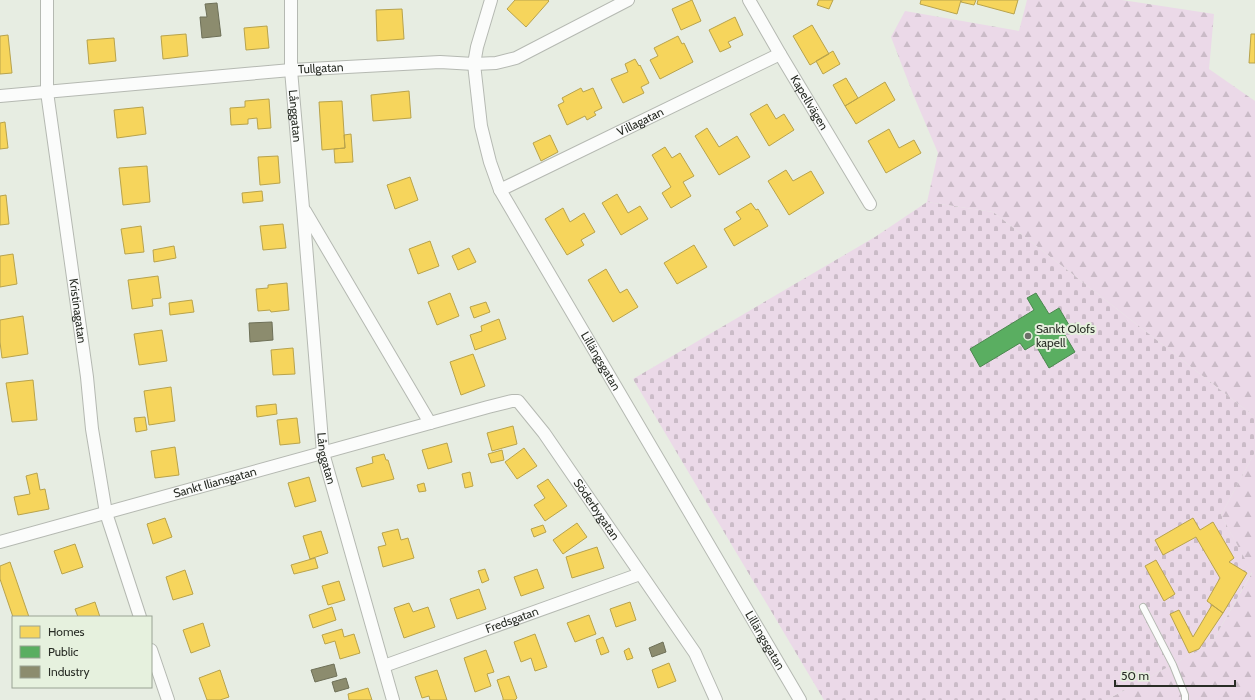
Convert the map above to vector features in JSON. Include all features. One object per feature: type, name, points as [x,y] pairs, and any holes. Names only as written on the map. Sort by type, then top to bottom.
[{"type":"street","name":"Kristinagatan","points":[[46,0],[48,92],[87,377],[92,429],[106,513],[140,616]]},
{"type":"street","name":"Långgatan","points":[[291,0],[290,70],[323,453],[393,700]]},
{"type":"street","name":"Lillängsgatan","points":[[491,0],[477,47],[474,64],[481,126],[490,162],[500,190],[800,700]]},
{"type":"street","name":"Tullgatan","points":[[0,96],[290,70],[440,62],[474,64],[496,63],[516,58],[628,0]]},
{"type":"street","name":"Kapellvägen","points":[[749,0],[870,204]]},
{"type":"street","name":"Villagatan","points":[[500,190],[780,54]]},
{"type":"street","name":"Långgatan","points":[[303,208],[430,423]]},
{"type":"street","name":"Söderbygatan","points":[[430,423],[512,401],[518,401],[524,406],[695,653],[716,700]]},
{"type":"street","name":"Sankt Iliansgatan","points":[[0,542],[430,423]]},
{"type":"street","name":"Fredsgatan","points":[[384,666],[640,574]]},
{"type":"street","points":[[152,653],[168,700]]},
{"type":"lane","points":[[1143,607],[1173,665],[1185,697]]},
{"type":"green space","points":[[1027,0],[1122,0],[1214,14],[1209,69],[1255,101],[1255,417],[993,212],[927,202],[938,153],[891,37],[905,11],[1019,31]]},
{"type":"green space","points":[[927,202],[993,212],[1255,417],[1255,452],[1221,515],[1252,572],[1211,644],[1106,700],[824,700],[633,379],[875,237]]},
{"type":"green space","points":[[1255,452],[1255,700],[1106,700],[1211,644],[1252,573],[1221,515]]},
{"type":"building: Homes","points":[[515,0],[549,1],[526,27],[507,9]]},
{"type":"building: Homes","points":[[692,0],[701,21],[681,30],[672,9]]},
{"type":"building: Homes","points":[[819,0],[833,0],[829,9],[817,5]]},
{"type":"building: Homes","points":[[921,0],[961,0],[957,14],[920,4]]},
{"type":"building: Homes","points":[[962,0],[976,0],[974,5],[961,2]]},
{"type":"building: Homes","points":[[978,0],[1018,0],[1014,14],[977,4]]},
{"type":"building: Homes","points":[[402,9],[404,39],[377,41],[376,10]]},
{"type":"building: Homes","points":[[735,17],[743,35],[728,42],[731,47],[720,52],[709,30]]},
{"type":"building: Homes","points":[[812,25],[829,54],[810,65],[793,36]]},
{"type":"building: Homes","points":[[267,26],[269,48],[246,50],[244,28]]},
{"type":"building: Homes","points":[[186,34],[188,56],[163,59],[161,36]]},
{"type":"building: Homes","points":[[1251,34],[1255,34],[1255,63],[1249,63]]},
{"type":"building: Homes","points":[[8,35],[12,73],[0,74],[0,36]]},
{"type":"building: Homes","points":[[678,36],[682,44],[684,43],[693,62],[660,79],[650,60],[658,56],[654,48]]},
{"type":"building: Homes","points":[[114,38],[116,61],[89,64],[87,40]]},
{"type":"building: Homes","points":[[833,51],[840,64],[823,74],[816,61]]},
{"type":"building: Homes","points":[[635,59],[639,66],[640,65],[649,83],[641,87],[644,93],[623,103],[611,79],[628,72],[625,64]]},
{"type":"building: Homes","points":[[846,78],[858,98],[845,106],[833,85]]},
{"type":"building: Homes","points":[[885,82],[895,100],[856,124],[845,106]]},
{"type":"building: Homes","points":[[581,88],[583,92],[593,88],[602,108],[594,112],[596,115],[587,120],[585,116],[567,125],[558,105],[564,102],[562,98]]},
{"type":"building: Homes","points":[[409,91],[411,118],[373,121],[371,95]]},
{"type":"building: Homes","points":[[269,99],[271,128],[258,129],[257,118],[248,119],[248,124],[231,125],[230,108],[245,107],[245,101]]},
{"type":"building: Homes","points":[[342,101],[345,148],[322,150],[319,102]]},
{"type":"building: Homes","points":[[767,104],[776,119],[784,114],[794,130],[769,146],[750,114]]},
{"type":"building: Homes","points":[[143,107],[146,134],[117,138],[114,110]]},
{"type":"building: Homes","points":[[5,122],[8,148],[0,149],[0,123]]},
{"type":"building: Homes","points":[[707,128],[719,147],[737,136],[750,157],[719,175],[695,136]]},
{"type":"building: Homes","points":[[889,129],[899,148],[914,140],[921,153],[886,173],[868,141]]},
{"type":"building: Homes","points":[[351,134],[353,162],[335,163],[334,149],[345,148],[344,135]]},
{"type":"building: Homes","points":[[550,135],[558,152],[541,161],[533,143]]},
{"type":"building: Homes","points":[[665,147],[672,158],[680,153],[694,176],[683,182],[691,196],[671,208],[662,193],[671,187],[652,155]]},
{"type":"building: Homes","points":[[278,156],[280,183],[260,185],[258,157]]},
{"type":"building: Homes","points":[[147,166],[150,202],[123,205],[119,168]]},
{"type":"building: Homes","points":[[786,170],[793,181],[811,171],[824,193],[789,215],[768,181]]},
{"type":"building: Homes","points":[[410,177],[418,200],[395,209],[387,185]]},
{"type":"building: Homes","points":[[262,191],[263,201],[243,203],[242,193]]},
{"type":"building: Homes","points":[[617,194],[628,213],[640,206],[648,219],[621,235],[602,203]]},
{"type":"building: Homes","points":[[6,195],[9,224],[0,225],[0,196]]},
{"type":"building: Homes","points":[[751,203],[756,210],[758,209],[768,226],[734,246],[724,229],[741,219],[736,212]]},
{"type":"building: Homes","points":[[563,208],[570,222],[584,213],[595,232],[581,240],[584,245],[567,255],[545,219]]},
{"type":"building: Homes","points":[[283,224],[286,248],[263,250],[260,226]]},
{"type":"building: Homes","points":[[141,226],[144,252],[125,254],[121,229]]},
{"type":"building: Homes","points":[[430,241],[439,266],[418,274],[409,249]]},
{"type":"building: Homes","points":[[694,245],[707,267],[677,284],[664,263]]},
{"type":"building: Homes","points":[[174,246],[176,258],[154,262],[153,250]]},
{"type":"building: Homes","points":[[469,248],[476,262],[458,270],[452,256]]},
{"type":"building: Homes","points":[[13,254],[17,284],[0,287],[0,256]]},
{"type":"building: Homes","points":[[606,269],[620,293],[627,289],[638,307],[613,322],[588,280]]},
{"type":"building: Homes","points":[[158,276],[161,298],[152,299],[153,306],[132,309],[128,280]]},
{"type":"building: Homes","points":[[287,283],[289,310],[271,312],[270,310],[258,311],[256,289],[268,288],[268,285]]},
{"type":"building: Homes","points":[[450,293],[459,316],[437,325],[428,302]]},
{"type":"building: Homes","points":[[192,300],[194,312],[170,315],[169,303]]},
{"type":"building: Homes","points":[[486,302],[490,312],[474,318],[470,307]]},
{"type":"building: Homes","points":[[23,316],[28,354],[2,358],[0,320]]},
{"type":"building: Homes","points":[[499,319],[506,339],[475,350],[470,335],[482,331],[481,326]]},
{"type":"building: Homes","points":[[162,330],[167,361],[139,365],[134,334]]},
{"type":"building: Homes","points":[[293,348],[295,374],[273,375],[271,350]]},
{"type":"building: Homes","points":[[473,354],[485,386],[461,395],[450,362]]},
{"type":"building: Homes","points":[[33,380],[37,420],[12,422],[6,383]]},
{"type":"building: Homes","points":[[171,387],[175,421],[149,425],[144,391]]},
{"type":"building: Homes","points":[[276,404],[277,414],[257,417],[256,406]]},
{"type":"building: Homes","points":[[145,417],[147,430],[136,432],[134,418]]},
{"type":"building: Homes","points":[[297,418],[300,443],[280,445],[277,420]]},
{"type":"building: Homes","points":[[513,426],[517,444],[492,451],[487,433]]},
{"type":"building: Homes","points":[[447,443],[452,462],[428,469],[422,450]]},
{"type":"building: Homes","points":[[175,447],[179,475],[155,478],[151,451]]},
{"type":"building: Homes","points":[[524,448],[537,466],[517,479],[505,462]]},
{"type":"building: Homes","points":[[502,450],[504,460],[491,463],[488,454]]},
{"type":"building: Homes","points":[[384,454],[386,460],[388,460],[394,479],[362,487],[356,468],[373,463],[372,457]]},
{"type":"building: Homes","points":[[470,472],[473,486],[465,488],[462,474]]},
{"type":"building: Homes","points":[[37,473],[40,490],[45,489],[49,509],[18,515],[14,497],[30,494],[26,476]]},
{"type":"building: Homes","points":[[309,477],[316,501],[295,507],[288,483]]},
{"type":"building: Homes","points":[[548,479],[567,506],[545,521],[534,505],[545,498],[537,486]]},
{"type":"building: Homes","points":[[424,483],[426,491],[419,492],[417,485]]},
{"type":"building: Homes","points":[[165,518],[172,537],[153,544],[147,524]]},
{"type":"building: Homes","points":[[1193,518],[1200,530],[1213,522],[1234,558],[1229,562],[1247,573],[1223,613],[1207,601],[1220,578],[1196,537],[1163,555],[1155,540]]},
{"type":"building: Homes","points":[[577,523],[587,537],[563,554],[553,540]]},
{"type":"building: Homes","points":[[543,525],[546,532],[534,537],[531,529]]},
{"type":"building: Homes","points":[[398,529],[401,540],[408,538],[414,558],[383,567],[378,547],[386,545],[382,533]]},
{"type":"building: Homes","points":[[321,531],[328,553],[310,559],[303,536]]},
{"type":"building: Homes","points":[[75,544],[83,567],[62,574],[54,551]]},
{"type":"building: Homes","points":[[597,547],[604,568],[572,578],[566,557]]},
{"type":"building: Homes","points":[[315,558],[318,568],[294,574],[291,565]]},
{"type":"building: Homes","points":[[1156,560],[1175,594],[1164,601],[1145,566]]},
{"type":"building: Homes","points":[[10,562],[29,616],[13,616],[0,579],[0,566]]},
{"type":"building: Homes","points":[[485,569],[489,580],[482,583],[478,571]]},
{"type":"building: Homes","points":[[537,569],[544,588],[521,596],[514,577]]},
{"type":"building: Homes","points":[[185,570],[193,594],[173,600],[166,577]]},
{"type":"building: Homes","points":[[339,581],[345,600],[328,605],[322,586]]},
{"type":"building: Homes","points":[[479,589],[486,609],[457,619],[450,599]]},
{"type":"building: Homes","points":[[95,602],[100,616],[78,616],[75,609]]},
{"type":"building: Homes","points":[[630,602],[636,620],[616,627],[610,609]]},
{"type":"building: Homes","points":[[409,603],[413,612],[428,607],[435,627],[404,638],[394,608]]},
{"type":"building: Homes","points":[[1212,605],[1223,613],[1199,649],[1189,653],[1170,614],[1179,610],[1193,637]]},
{"type":"building: Homes","points":[[332,607],[336,620],[313,628],[309,615]]},
{"type":"building: Homes","points":[[589,615],[596,634],[575,642],[567,623]]},
{"type":"building: Homes","points":[[203,623],[210,646],[191,653],[183,630]]},
{"type":"building: Homes","points":[[342,629],[344,637],[354,634],[360,653],[340,659],[335,641],[325,644],[322,635]]},
{"type":"building: Homes","points":[[535,634],[547,667],[535,671],[531,658],[521,662],[514,642]]},
{"type":"building: Homes","points":[[603,637],[609,652],[601,655],[596,640]]},
{"type":"building: Homes","points":[[629,648],[633,658],[627,660],[624,651]]},
{"type":"building: Homes","points":[[486,650],[494,672],[487,674],[491,686],[475,692],[464,658]]},
{"type":"building: Homes","points":[[669,663],[676,681],[658,688],[652,670]]},
{"type":"building: Homes","points":[[220,670],[229,697],[220,700],[207,700],[199,678]]},
{"type":"building: Homes","points":[[437,670],[447,700],[430,700],[429,696],[422,698],[415,677]]},
{"type":"building: Homes","points":[[509,676],[517,698],[515,700],[503,700],[497,680]]},
{"type":"building: Homes","points":[[368,688],[372,700],[349,700],[348,694]]},
{"type":"building: Public","name":"Sankt Olofs kapell","points":[[1036,293],[1049,314],[1059,308],[1069,325],[1062,330],[1075,352],[1049,368],[1035,344],[1025,350],[1020,343],[980,367],[970,349],[1034,310],[1027,298]]},
{"type":"building: Industry","points":[[217,3],[221,36],[202,38],[200,17],[207,17],[205,4]]},
{"type":"building: Industry","points":[[272,322],[273,340],[250,342],[249,323]]},
{"type":"building: Industry","points":[[663,642],[666,652],[652,657],[649,648]]},
{"type":"building: Industry","points":[[334,664],[337,676],[315,682],[311,670]]},
{"type":"building: Industry","points":[[346,678],[349,688],[335,692],[332,682]]},
{"type":"place","name":"Sankt Olofs kapell","points":[[1028,336]]}]
